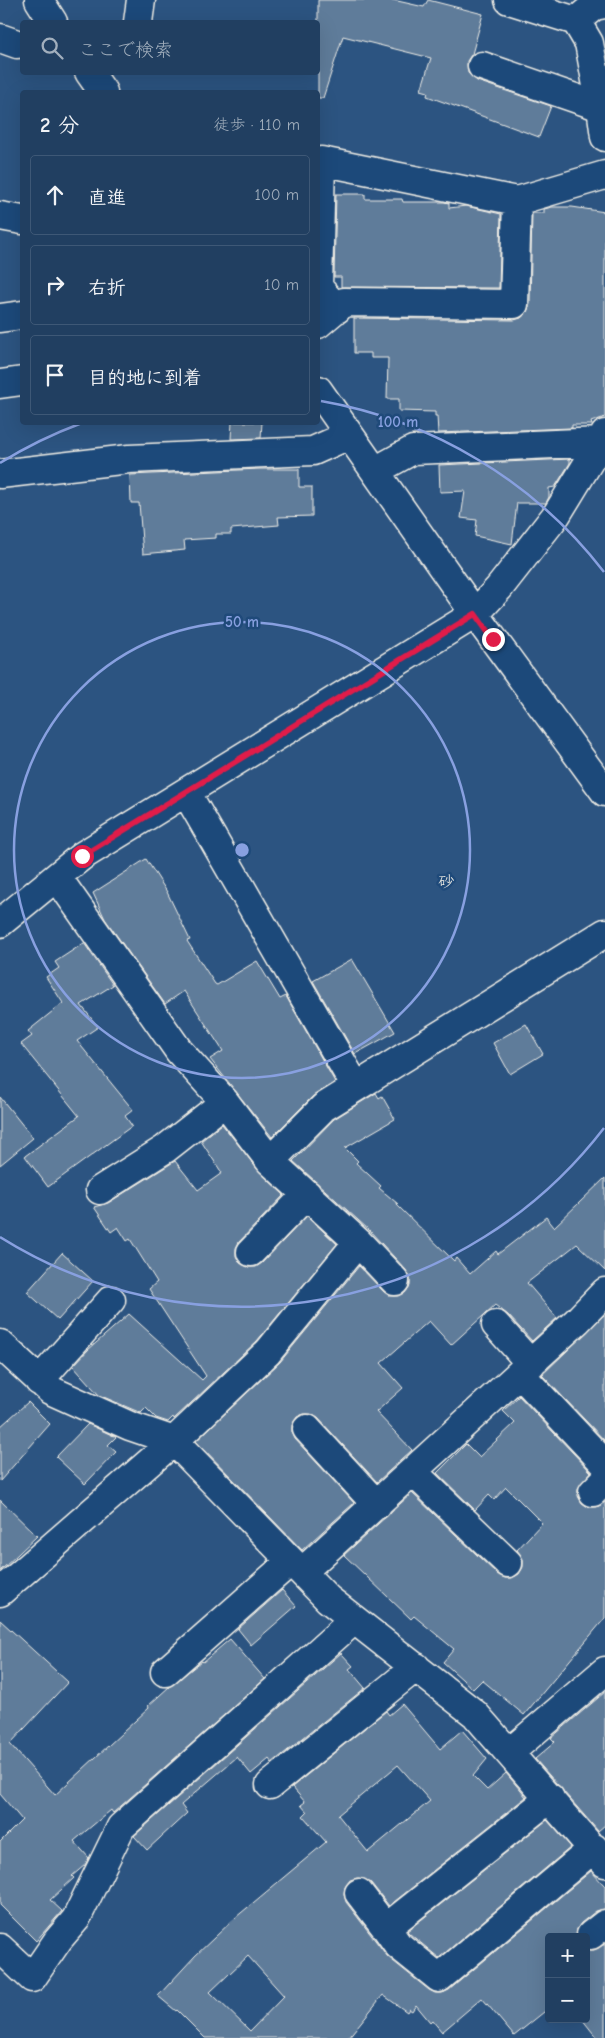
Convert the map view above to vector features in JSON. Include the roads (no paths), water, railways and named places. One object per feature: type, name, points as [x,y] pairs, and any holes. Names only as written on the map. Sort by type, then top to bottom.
[{"type":"street","points":[[39,0],[52,20]]},
{"type":"street","points":[[138,20],[141,0]]},
{"type":"street","points":[[509,0],[576,21],[588,43],[605,137]]},
{"type":"street","points":[[576,21],[594,6],[605,4]]},
{"type":"street","points":[[482,66],[601,107]]},
{"type":"street","points":[[90,75],[102,90]]},
{"type":"street","points":[[320,203],[321,161],[516,202],[605,176]]},
{"type":"street","points":[[320,294],[327,317],[344,302],[514,304],[516,202]]},
{"type":"street","points":[[0,216],[20,220]]},
{"type":"street","points":[[0,318],[20,315]]},
{"type":"street","points":[[0,384],[20,381]]},
{"type":"street","points":[[320,393],[475,614],[605,792]]},
{"type":"street","points":[[0,474],[129,460],[313,451],[349,435]]},
{"type":"street","points":[[374,471],[413,450],[603,438]]},
{"type":"street","points":[[0,923],[82,856],[475,614],[499,588],[557,514],[603,438]]},
{"type":"street","points":[[186,792],[356,1087]]},
{"type":"street","points":[[57,877],[179,1051],[225,1102],[270,1161],[358,1242],[395,1282]]},
{"type":"street","points":[[270,1161],[324,1107],[605,933]]},
{"type":"street","points":[[100,1190],[165,1149],[225,1102]]},
{"type":"street","points":[[251,1252],[307,1194]]},
{"type":"street","points":[[0,1592],[174,1441],[268,1352],[358,1242]]},
{"type":"street","points":[[165,1672],[377,1504],[577,1321],[605,1292]]},
{"type":"street","points":[[40,1381],[111,1300]]},
{"type":"street","points":[[496,1326],[525,1369],[605,1464]]},
{"type":"street","points":[[0,1344],[50,1390],[130,1426],[174,1441],[328,1599],[475,1714],[599,1855],[439,1978],[398,1945],[359,1893]]},
{"type":"street","points":[[307,1429],[377,1504]]},
{"type":"street","points":[[413,1472],[508,1563]]},
{"type":"street","points":[[0,1948],[32,1978],[58,1940],[76,1919],[120,1827],[354,1620]]},
{"type":"street","points":[[270,1785],[416,1667]]},
{"type":"street","points":[[510,1752],[605,1671]]},
{"type":"street","points":[[386,1928],[550,1798]]},
{"type":"district","name":"砂","points":[[446,882]]}]
